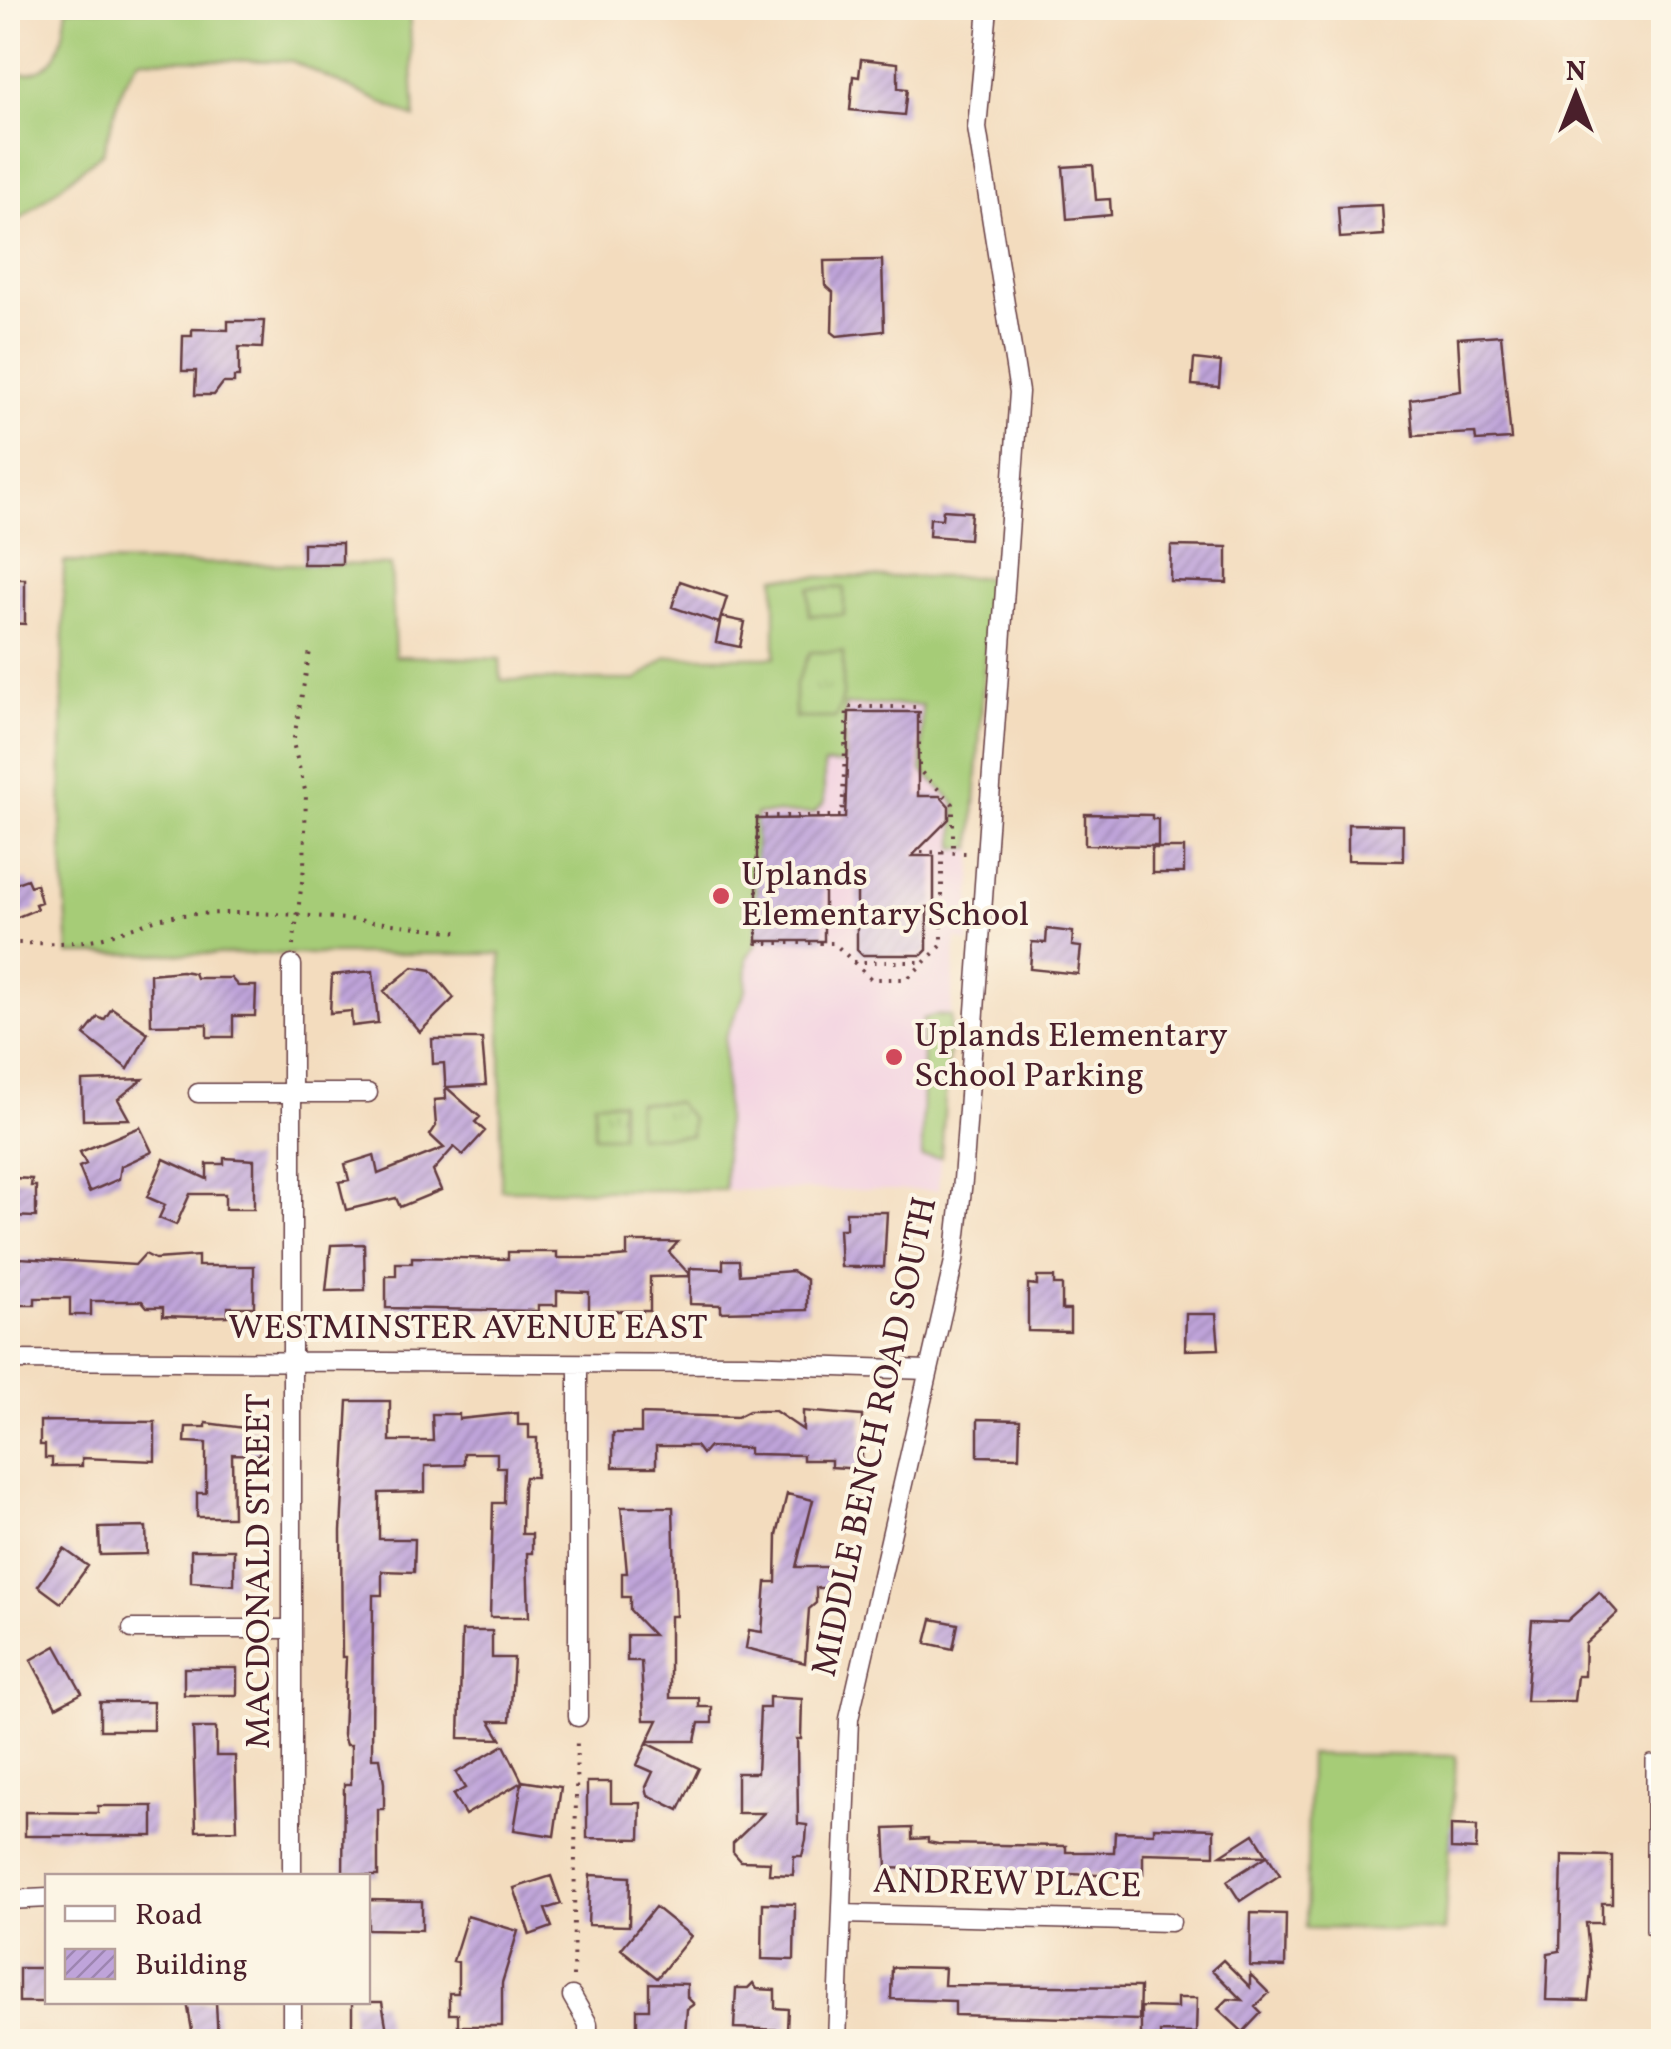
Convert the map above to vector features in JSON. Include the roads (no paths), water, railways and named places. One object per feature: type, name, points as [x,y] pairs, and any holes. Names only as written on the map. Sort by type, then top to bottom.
[{"type":"street","name":"MIDDLE BENCH ROAD SOUTH","points":[[838,2042],[849,1719],[960,1220],[1020,392],[980,153],[978,105],[988,8]]},
{"type":"street","name":"MACDONALD STREET","points":[[292,965],[292,1874]]},
{"type":"street","points":[[198,1093],[368,1093]]},
{"type":"street","name":"WESTMINSTER AVENUE EAST","points":[[8,1360],[928,1370]]},
{"type":"street","points":[[578,1364],[578,1717]]},
{"type":"street","points":[[132,1629],[292,1629]]},
{"type":"street","points":[[8,1900],[45,1898]]},
{"type":"street","name":"ANDREW PLACE","points":[[842,1914],[1171,1922]]},
{"type":"street","points":[[572,1996],[588,2024],[588,2042]]},
{"type":"street","points":[[292,2004],[292,2042]]},
{"type":"lane","points":[[1652,1760],[1651,1931],[1664,1931]]},
{"type":"place","name":"Uplands Elementary School","points":[[721,896]]},
{"type":"place","name":"Uplands Elementary School Parking","points":[[894,1057]]}]
